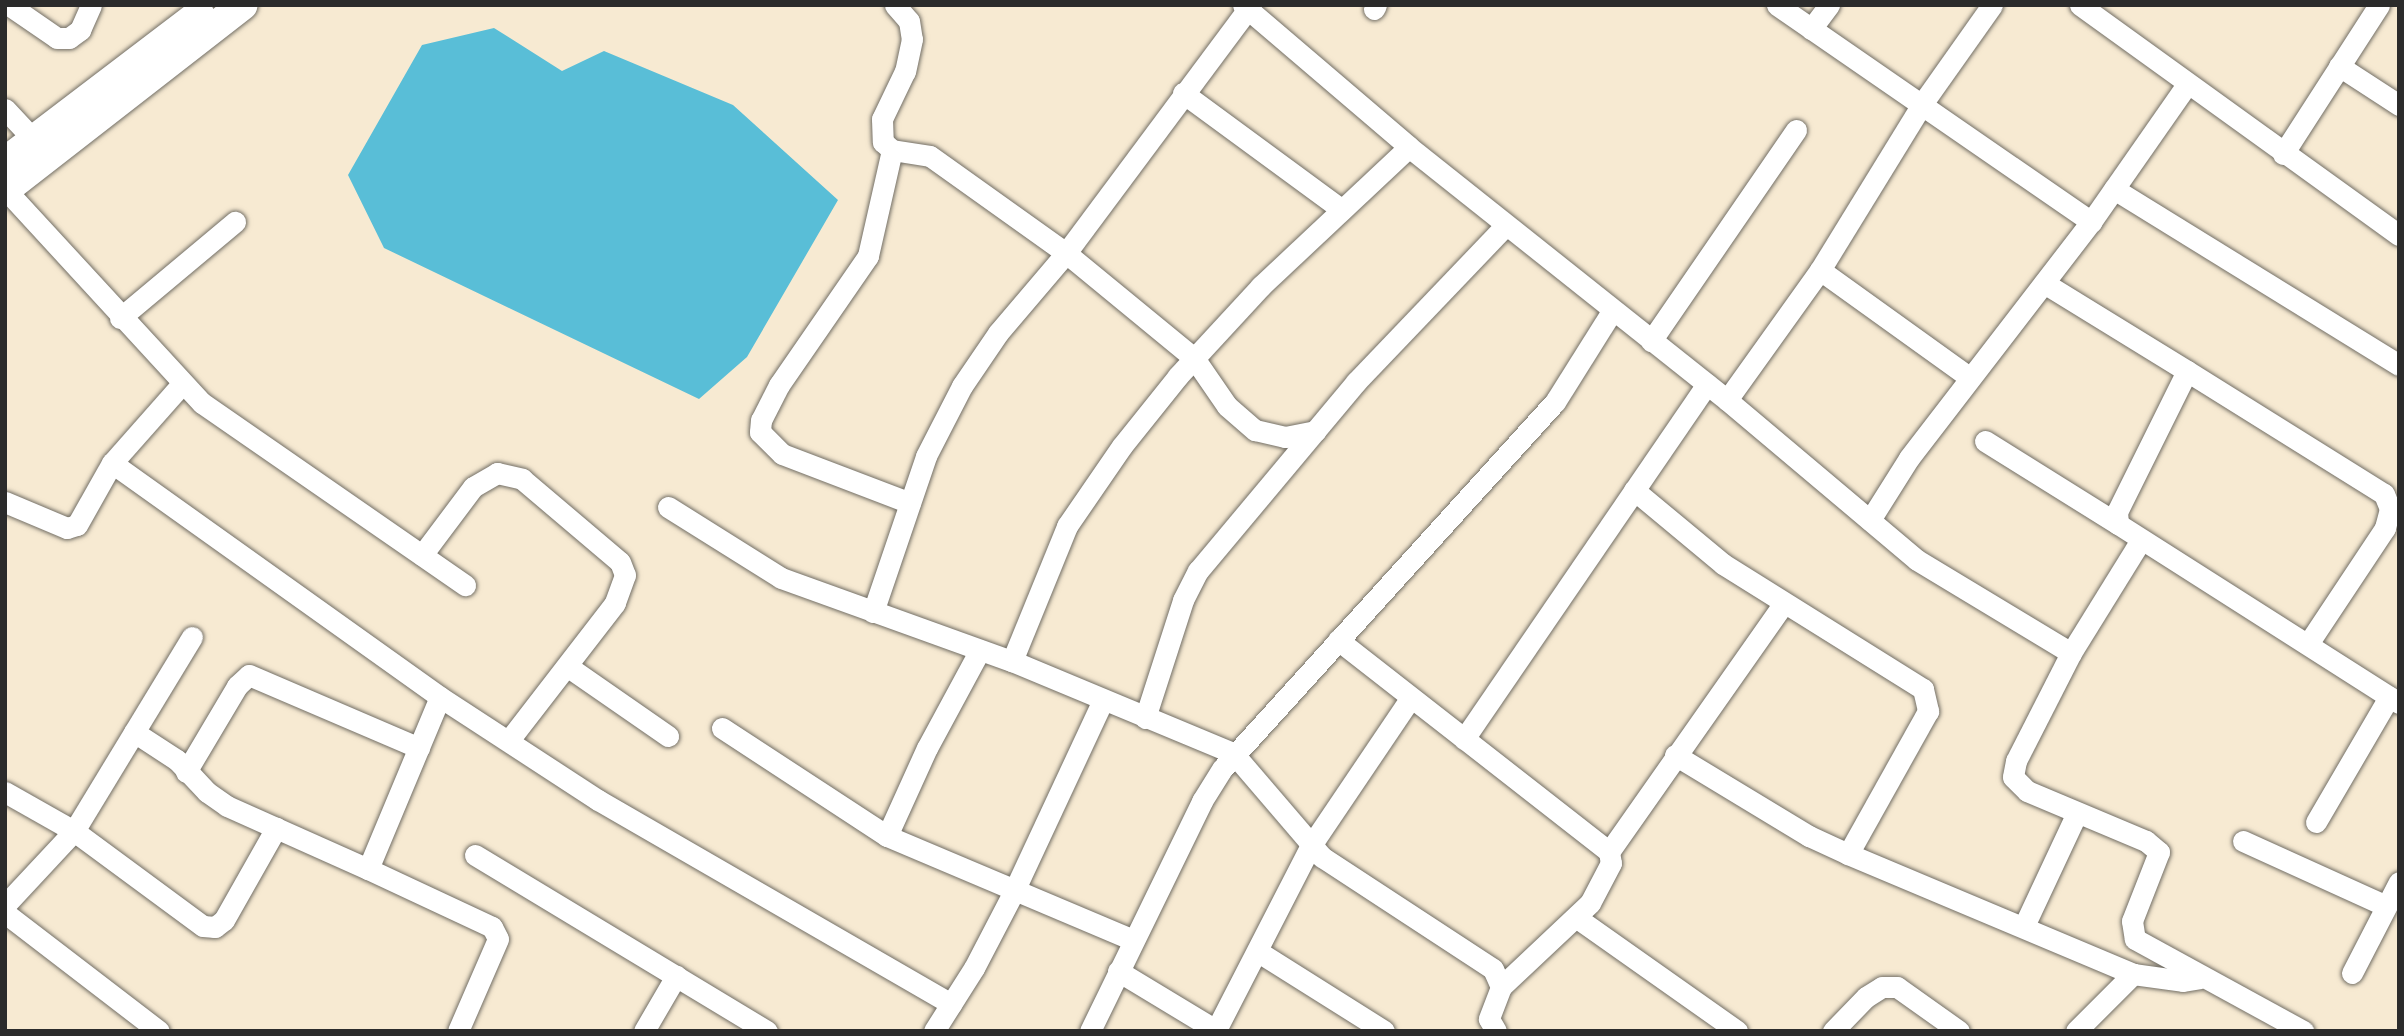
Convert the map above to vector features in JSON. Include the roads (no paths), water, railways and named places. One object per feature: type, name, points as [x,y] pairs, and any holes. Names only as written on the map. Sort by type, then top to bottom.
[{"type":"street","points":[[9,5],[57,38],[69,38],[80,30],[92,5]]},
{"type":"street","points":[[5,162],[211,5]]},
{"type":"street","points":[[243,5],[5,189],[181,385],[465,585]]},
{"type":"street","points":[[895,5],[909,21],[912,39],[905,71],[882,119],[883,142],[892,150],[930,156],[1066,253],[1194,358],[1227,406],[1255,430],[1285,437],[1315,430]]},
{"type":"street","points":[[1777,5],[2091,222]]},
{"type":"street","points":[[1811,29],[1829,5]]},
{"type":"street","points":[[1727,400],[1820,270],[1922,104],[1992,5]]},
{"type":"street","points":[[2080,5],[2186,86],[2399,235]]},
{"type":"street","points":[[2283,154],[2379,5]]},
{"type":"street","points":[[873,612],[926,456],[962,386],[998,333],[1066,253],[1247,6],[1409,147],[1727,400],[1917,560],[2071,653]]},
{"type":"street","points":[[2339,66],[2399,105]]},
{"type":"street","points":[[1870,520],[1909,458],[2091,222],[2186,86]]},
{"type":"street","points":[[1183,93],[1342,209]]},
{"type":"street","points":[[5,109],[34,140]]},
{"type":"street","points":[[1651,341],[1796,130]]},
{"type":"street","points":[[1012,661],[1047,568],[1080,503],[1194,358],[1342,209],[1409,147]]},
{"type":"street","points":[[892,150],[868,256],[779,385],[761,420],[760,432],[782,454],[910,503]]},
{"type":"street","points":[[2114,189],[2399,365]]},
{"type":"street","points":[[120,318],[235,222]]},
{"type":"street","points":[[1145,718],[1183,600],[1198,571],[1315,430],[1506,225]]},
{"type":"street","points":[[1820,270],[1969,377]]},
{"type":"street","points":[[2044,284],[2384,494],[2390,509],[2385,528],[2308,644]]},
{"type":"street","points":[[1090,1031],[1202,800],[1233,753],[1555,402],[1612,311]]},
{"type":"street","points":[[2118,524],[2117,512],[2187,371]]},
{"type":"street","points":[[1464,739],[1707,384]]},
{"type":"street","points":[[5,502],[67,528],[77,525],[112,463],[181,385]]},
{"type":"street","points":[[1985,441],[2394,700],[2316,822]]},
{"type":"street","points":[[112,463],[440,698],[509,740],[598,800],[951,1004]]},
{"type":"street","points":[[422,555],[482,478],[497,473],[522,479],[612,554],[625,575],[615,603],[509,740]]},
{"type":"street","points":[[1634,491],[1723,564],[1913,680],[1927,701],[1928,711],[1914,741],[1848,854]]},
{"type":"street","points":[[668,507],[770,572],[1012,661],[1233,753],[1310,847],[1470,952],[1493,969],[1501,987]]},
{"type":"street","points":[[2141,540],[2071,653],[2016,761],[2013,777],[2027,791],[2146,841],[2159,852],[2131,931],[2151,951],[2303,1031]]},
{"type":"street","points":[[1609,852],[1784,603]]},
{"type":"street","points":[[5,905],[74,831],[192,638]]},
{"type":"street","points":[[1338,640],[1409,700],[1464,739],[1609,852],[1611,863],[1604,881],[1577,918],[1501,987],[1487,1027]]},
{"type":"street","points":[[887,836],[927,748],[980,650]]},
{"type":"street","points":[[567,666],[668,736]]},
{"type":"street","points":[[186,772],[237,686],[249,675],[419,748]]},
{"type":"street","points":[[368,869],[440,698]]},
{"type":"street","points":[[934,1031],[1014,891],[1103,700]]},
{"type":"street","points":[[1118,971],[1217,1030],[1310,847],[1409,700]]},
{"type":"street","points":[[722,728],[887,836],[1133,940]]},
{"type":"street","points":[[134,733],[177,760],[186,772],[227,806],[492,927],[498,939],[458,1031]]},
{"type":"street","points":[[1675,755],[1809,836],[1848,854],[2133,974],[2183,981],[2200,978]]},
{"type":"street","points":[[5,792],[74,831],[203,926],[215,927],[230,912],[276,828]]},
{"type":"street","points":[[2024,926],[2077,813]]},
{"type":"street","points":[[2243,841],[2386,906]]},
{"type":"street","points":[[475,855],[766,1031]]},
{"type":"street","points":[[2352,974],[2399,882]]},
{"type":"street","points":[[5,913],[159,1031]]},
{"type":"street","points":[[1577,918],[1737,1031]]},
{"type":"street","points":[[1257,951],[1384,1031]]},
{"type":"street","points":[[2076,1031],[2133,974]]},
{"type":"street","points":[[646,1030],[676,976]]},
{"type":"street","points":[[1833,1031],[1866,997],[1882,987],[1897,987],[1959,1031]]},
{"type":"water","points":[[494,28],[562,71],[604,51],[733,105],[838,200],[747,357],[699,399],[384,248],[348,175],[422,45]]}]
